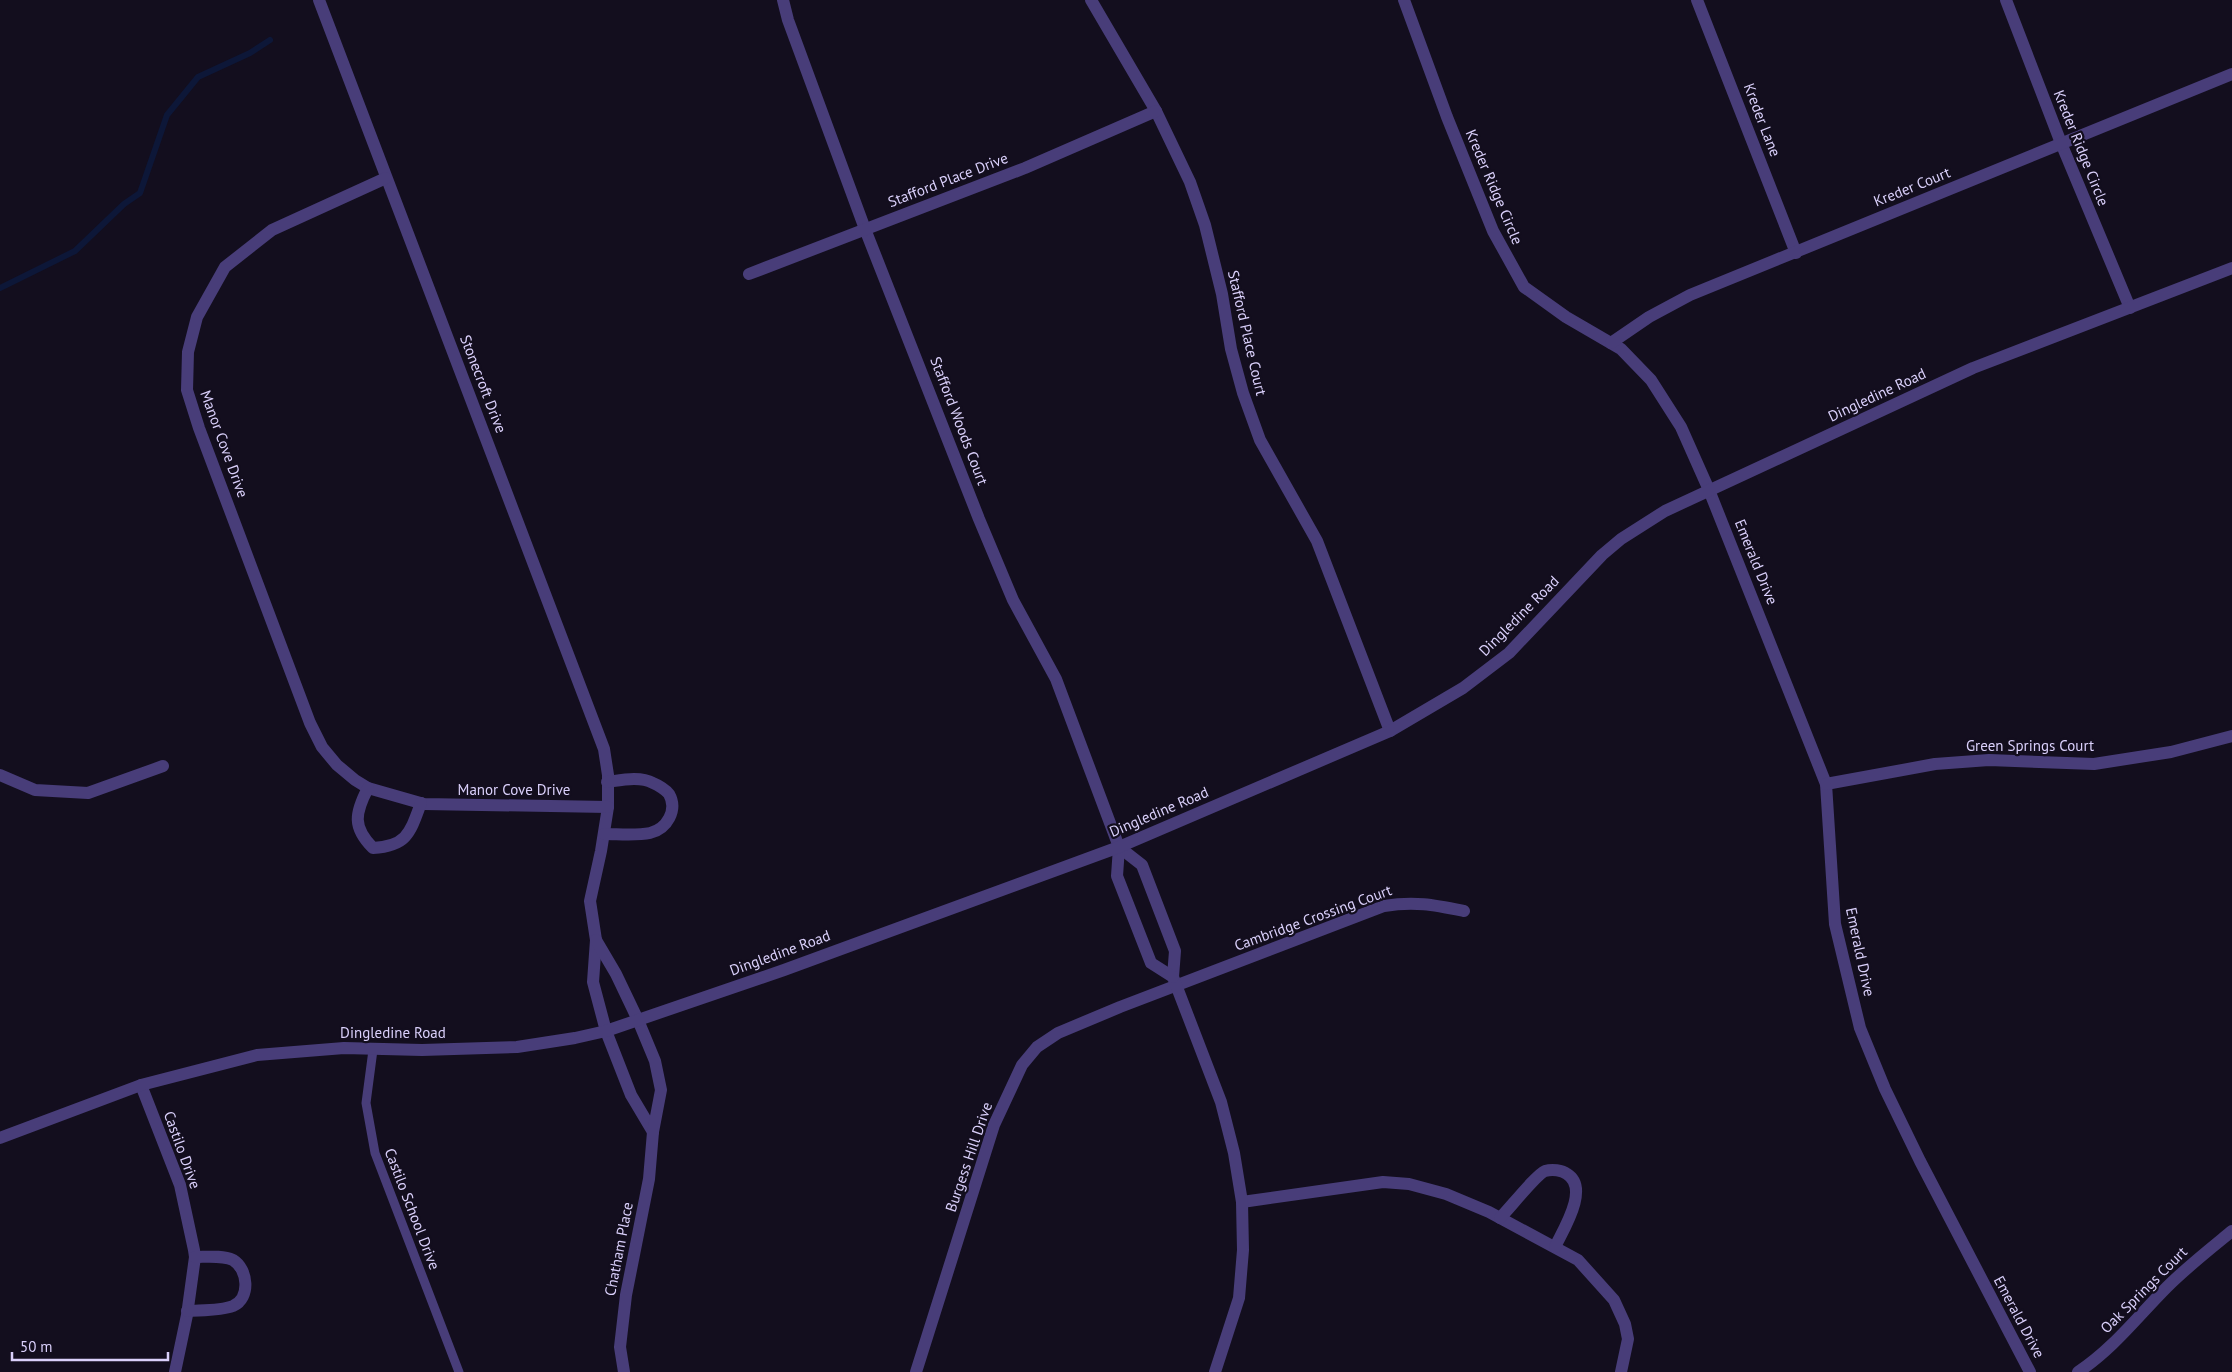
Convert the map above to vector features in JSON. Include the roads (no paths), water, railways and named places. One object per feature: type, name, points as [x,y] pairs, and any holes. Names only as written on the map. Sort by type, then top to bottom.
[{"type":"street","name":"Stonecroft Drive","points":[[318,0],[427,281],[604,749],[608,782],[608,807],[590,901],[596,940],[592,982],[606,1031]]},
{"type":"street","name":"Stafford Woods Court","points":[[783,0],[788,20],[866,229],[1013,600],[1043,651],[1072,718],[1119,847]]},
{"type":"street","name":"Stafford Place Court","points":[[1091,0],[1156,111],[1184,168],[1205,225],[1222,294],[1237,373],[1260,440],[1317,541],[1390,731]]},
{"type":"street","name":"Kreder Ridge Circle","points":[[1404,0],[1447,117],[1493,231],[1524,287],[1566,318],[1621,349],[1651,380],[1681,427],[1710,490]]},
{"type":"street","name":"Kreder Lane","points":[[1698,0],[1796,252]]},
{"type":"street","name":"Kreder Ridge Circle","points":[[2006,0],[2061,143],[2130,308]]},
{"type":"street","name":"Kreder Court","points":[[1611,343],[1649,317],[1690,295],[2232,74]]},
{"type":"street","name":"Stafford Place Drive","points":[[749,274],[1025,168],[1156,111]]},
{"type":"street","name":"Manor Cove Drive","points":[[386,178],[272,230],[225,267],[197,316],[188,352],[187,390],[199,428],[310,723],[322,747],[337,765],[368,788],[428,806],[608,807]]},
{"type":"street","name":"Dingledine Road","points":[[0,1138],[141,1085],[257,1055],[344,1048],[373,1050],[517,1047],[606,1031],[784,970],[1119,847],[1390,731],[1463,688],[1508,653],[1602,555],[1621,539],[1665,512],[1973,368],[2232,268]]},
{"type":"street","name":"Emerald Drive","points":[[1710,490],[1826,784],[1835,924],[1860,1028],[1885,1089],[1920,1161],[2030,1372]]},
{"type":"street","name":"Green Springs Court","points":[[1826,784],[1935,764],[1989,760],[2094,764],[2171,752],[2232,736]]},
{"type":"street","points":[[0,775],[35,790],[88,793],[163,766]]},
{"type":"street","points":[[604,834],[650,833],[662,827],[670,818],[673,806],[668,793],[652,782],[633,779],[608,782]]},
{"type":"street","points":[[368,788],[357,816],[363,838],[373,848],[391,847],[404,839],[414,822],[421,803]]},
{"type":"street","points":[[1119,847],[1117,876],[1151,963],[1175,981]]},
{"type":"street","points":[[1119,847],[1142,865],[1175,951],[1175,981],[1221,1102],[1234,1153],[1242,1202],[1243,1250],[1239,1298],[1215,1372]]},
{"type":"street","name":"Cambridge Crossing Court","points":[[1175,981],[1384,906],[1406,902],[1426,903],[1464,911]]},
{"type":"street","name":"Stonecroft Drive","points":[[596,940],[616,974],[638,1020]]},
{"type":"street","name":"Burgess Hill Drive","points":[[916,1372],[994,1125],[1022,1066],[1037,1047],[1058,1033],[1175,981]]},
{"type":"street","name":"Chatham Place","points":[[624,1372],[620,1347],[626,1295],[649,1179],[661,1090],[655,1061],[638,1020]]},
{"type":"street","points":[[606,1031],[631,1095],[654,1132]]},
{"type":"street","name":"Castilo Drive","points":[[141,1085],[180,1185],[195,1257],[175,1372]]},
{"type":"street","points":[[1500,1218],[1518,1200],[1529,1185],[1545,1171],[1562,1170],[1572,1177],[1576,1186],[1575,1206],[1555,1247]]},
{"type":"street","points":[[1242,1202],[1383,1182],[1409,1184],[1446,1194],[1500,1218],[1578,1260],[1614,1300],[1625,1324],[1628,1339],[1621,1372]]},
{"type":"street","name":"Oak Springs Court","points":[[2078,1372],[2093,1362],[2175,1280],[2232,1231]]},
{"type":"street","points":[[187,1311],[212,1310],[234,1306],[245,1293],[246,1280],[234,1261],[225,1258],[195,1257]]},
{"type":"lane","name":"Castilo School Drive","points":[[373,1050],[366,1103],[375,1154],[459,1372]]},
{"type":"waterway","points":[[0,288],[75,251],[124,204],[140,193],[167,115],[198,77],[250,53],[270,40]]}]
